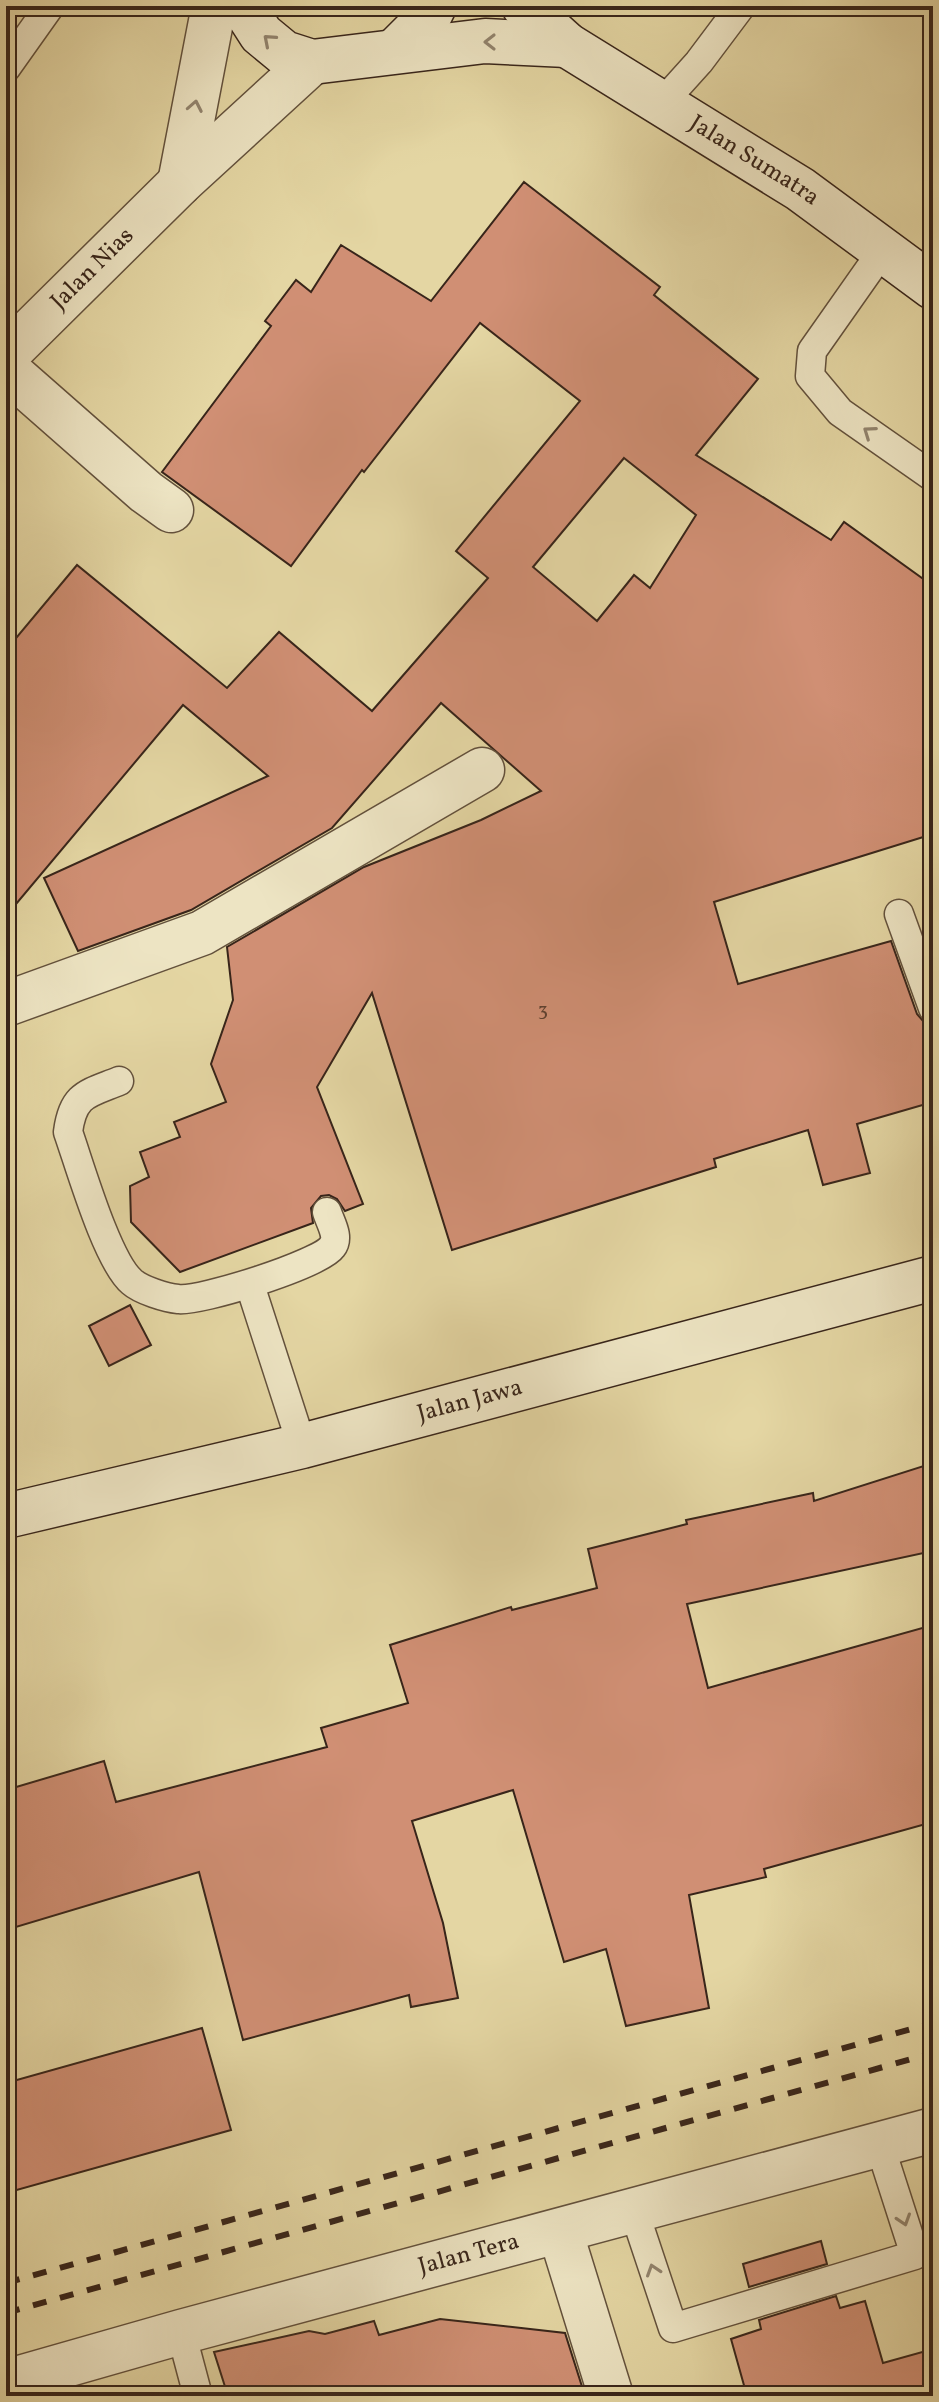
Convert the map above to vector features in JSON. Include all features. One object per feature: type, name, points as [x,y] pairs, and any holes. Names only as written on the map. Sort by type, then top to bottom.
[{"type":"street","points":[[180,183],[214,6]]},
{"type":"street","points":[[243,6],[261,34],[284,53],[312,62]]},
{"type":"street","points":[[396,50],[428,18],[434,6]]},
{"type":"street","name":"Jalan Sumatra","points":[[524,6],[567,45],[800,189],[933,287]]},
{"type":"street","name":"Jalan Sumatra","points":[[312,62],[485,41],[567,45]]},
{"type":"street","name":"Jalan Nias","points":[[6,355],[180,183],[312,62]]},
{"type":"street","points":[[6,369],[146,492],[171,510]]},
{"type":"street","points":[[6,1004],[202,933],[482,770]]},
{"type":"street","name":"Jalan Jawa","points":[[8,1508],[302,1446],[933,1278]]},
{"type":"street","name":"Jalan Tera","points":[[6,2382],[933,2130]]},
{"type":"street","points":[[560,2231],[611,2396]]},
{"type":"lane","points":[[6,68],[50,6]]},
{"type":"lane","points":[[663,102],[699,62],[741,6]]},
{"type":"lane","points":[[883,250],[812,351],[810,376],[840,412],[933,477]]},
{"type":"lane","points":[[899,914],[933,1008]]},
{"type":"lane","points":[[119,1081],[85,1094],[71,1112],[68,1132],[116,1262],[134,1284],[179,1300],[250,1285],[332,1247],[336,1237],[327,1212]]},
{"type":"lane","points":[[250,1285],[302,1446]]},
{"type":"lane","points":[[634,2211],[673,2328],[915,2255],[880,2146]]},
{"type":"lane","points":[[181,2332],[198,2396]]},
{"type":"building","points":[[524,182],[660,287],[654,295],[758,379],[696,455],[831,540],[844,522],[933,586],[933,834],[714,902],[738,984],[891,941],[917,1014],[933,1025],[933,1102],[857,1124],[870,1173],[823,1185],[808,1130],[714,1159],[716,1167],[452,1250],[372,993],[317,1087],[363,1204],[345,1211],[337,1199],[329,1195],[321,1196],[311,1208],[313,1223],[180,1272],[131,1222],[130,1186],[149,1177],[140,1152],[180,1137],[174,1122],[226,1102],[211,1064],[233,1000],[227,947],[364,867],[481,820],[541,791],[441,703],[332,828],[191,910],[78,951],[44,878],[268,776],[183,705],[6,916],[6,650],[77,565],[227,688],[279,632],[372,711],[488,578],[456,551],[580,401],[480,323],[364,472],[362,470],[291,566],[162,472],[271,326],[265,321],[296,280],[311,292],[341,245],[431,301]],"holes":[[[624,458],[696,515],[650,588],[634,575],[597,621],[533,567]]]},
{"type":"building","points":[[130,1305],[151,1345],[109,1366],[89,1326]]},
{"type":"building","points":[[933,1463],[933,1551],[687,1604],[708,1688],[933,1625],[933,1822],[764,1869],[766,1877],[689,1895],[709,2008],[626,2026],[606,1949],[564,1962],[513,1790],[412,1821],[443,1923],[458,1998],[411,2007],[409,1995],[243,2040],[199,1872],[6,1930],[6,1790],[104,1761],[116,1802],[327,1747],[321,1728],[408,1703],[390,1645],[511,1607],[512,1610],[597,1588],[588,1549],[687,1524],[686,1520],[813,1493],[814,1501]]},
{"type":"building","points":[[202,2028],[231,2130],[6,2193],[6,2083]]},
{"type":"building","points":[[821,2241],[827,2264],[749,2287],[743,2264]]},
{"type":"building","points":[[836,2296],[840,2308],[865,2301],[883,2363],[933,2349],[933,2396],[747,2396],[731,2339],[761,2329],[759,2320]]},
{"type":"building","points":[[440,2319],[565,2333],[585,2396],[228,2396],[214,2352],[309,2331],[325,2334],[374,2321],[379,2335]]},
{"type":"railway","points":[[6,2283],[933,2023]]},
{"type":"railway","points":[[6,2313],[933,2053]]}]
